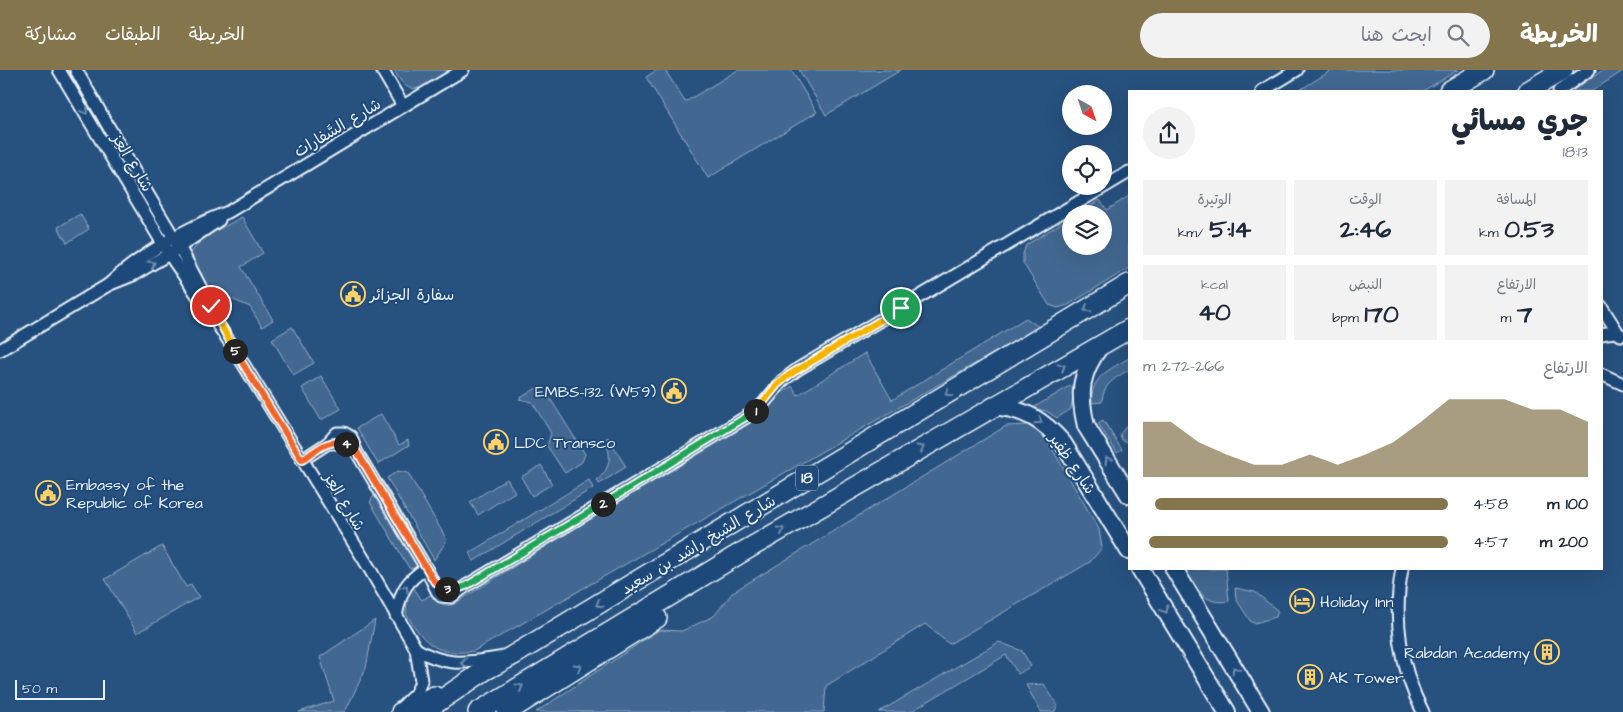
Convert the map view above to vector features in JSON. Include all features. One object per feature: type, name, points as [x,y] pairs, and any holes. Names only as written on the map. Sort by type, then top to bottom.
[{"type":"main road","points":[[1451,90],[1484,70]]},
{"type":"main road","points":[[1530,90],[1562,70]]},
{"type":"main road","name":"شارع الشيخ راشد بن سعيد","points":[[423,712],[484,671],[512,656],[1128,285]]},
{"type":"main road","name":"شارع الشيخ راشد بن سعيد","points":[[478,712],[739,554],[1128,330]]},
{"type":"main road","name":"شارع ظفير","points":[[1103,344],[1087,366],[1081,396],[1083,414],[1086,426],[1128,493]]},
{"type":"main road","name":"شارع ظفير","points":[[993,406],[1020,411],[1033,416],[1051,429],[1063,443],[1128,549]]},
{"type":"main road","points":[[507,712],[652,622],[739,554]]},
{"type":"main road","points":[[1141,570],[1227,712]]},
{"type":"main road","points":[[1175,570],[1261,712]]},
{"type":"main road","points":[[401,712],[484,671]]},
{"type":"street","name":"شارع العِز","points":[[59,70],[166,250],[231,344],[416,649],[422,681],[416,692],[396,712]]},
{"type":"street","name":"شارع العِز","points":[[76,70],[177,243],[231,344]]},
{"type":"street","points":[[382,70],[403,106]]},
{"type":"street","name":"شارع السَّفارات","points":[[0,350],[108,285],[139,260],[166,250],[463,70]]},
{"type":"street","points":[[1264,90],[1297,70]]},
{"type":"street","points":[[1560,90],[1589,70]]},
{"type":"street","points":[[302,460],[328,442],[344,443],[356,450],[434,581],[450,590],[466,586],[748,416],[763,404],[782,381],[798,369],[1128,173]]},
{"type":"street","points":[[1603,309],[1620,334]]},
{"type":"street","points":[[1603,333],[1608,332],[1620,334]]},
{"type":"street","points":[[1603,375],[1623,384]]},
{"type":"street","points":[[396,616],[404,588],[413,576],[426,568]]},
{"type":"street","points":[[1402,570],[1398,613],[1400,643],[1410,682],[1423,712]]},
{"type":"street","points":[[416,649],[442,661],[459,664],[512,656]]},
{"type":"shaded area","points":[[394,70],[448,70],[422,87],[411,88],[404,85]]},
{"type":"shaded area","points":[[657,70],[665,70],[685,102],[738,70],[791,70],[817,112],[708,178],[646,77]]},
{"type":"shaded area","points":[[799,70],[901,70],[826,115]]},
{"type":"shaded area","points":[[1332,70],[1458,70],[1425,90],[1300,90]]},
{"type":"shaded area","points":[[1603,70],[1623,71],[1594,90],[1573,90]]},
{"type":"shaded area","points":[[1128,197],[1128,269],[1068,305],[1058,308],[1049,305],[1023,263],[1026,245],[1062,223],[1062,255],[1112,255],[1112,207]]},
{"type":"shaded area","points":[[1100,200],[1104,205],[1092,205]]},
{"type":"shaded area","points":[[80,214],[89,229],[67,243],[58,227]]},
{"type":"shaded area","points":[[242,217],[263,253],[241,267],[273,320],[262,327],[250,307],[208,289],[190,256],[205,238]]},
{"type":"shaded area","points":[[1026,318],[1039,327],[474,651],[450,652],[433,646],[420,634],[406,614],[407,598],[413,587],[422,600],[432,594],[441,604],[454,604],[670,469],[792,386],[798,395],[865,353],[892,400]]},
{"type":"shaded area","points":[[292,327],[314,363],[293,375],[272,339]]},
{"type":"shaded area","points":[[1128,359],[1128,371],[1107,386],[1102,402],[1092,403],[1094,387],[1102,375]]},
{"type":"shaded area","points":[[321,376],[341,409],[321,420],[302,388]]},
{"type":"shaded area","points":[[1075,383],[1071,409],[1057,418],[1046,411],[1033,408]]},
{"type":"shaded area","points":[[539,388],[546,392],[585,454],[582,462],[565,473],[547,446],[551,433],[532,402],[519,399]]},
{"type":"shaded area","points":[[381,414],[399,445],[408,440],[409,445],[378,464],[357,428]]},
{"type":"shaded area","points":[[1103,420],[1122,450],[1117,453],[1098,423]]},
{"type":"shaded area","points":[[1128,424],[1128,442],[1121,439],[1120,434]]},
{"type":"shaded area","points":[[1027,425],[1044,435],[1099,529],[1102,548],[1090,562],[949,644],[925,624],[826,686],[824,712],[536,712],[659,630],[682,631],[714,616],[733,592],[1006,426]]},
{"type":"shaded area","points":[[608,437],[626,467],[599,484],[597,480],[605,472],[609,462],[609,451],[604,440]]},
{"type":"shaded area","points":[[541,465],[552,484],[532,496],[521,477]]},
{"type":"shaded area","points":[[398,471],[408,473],[447,540],[434,560],[387,478]]},
{"type":"shaded area","points":[[507,479],[515,492],[478,515],[470,502]]},
{"type":"shaded area","points":[[589,480],[593,488],[474,561],[469,553]]},
{"type":"shaded area","points":[[383,481],[431,563],[419,569],[409,568],[370,502]]},
{"type":"shaded area","points":[[162,546],[186,587],[191,584],[199,597],[137,633],[105,579]]},
{"type":"shaded area","points":[[1186,570],[1226,570],[1229,601],[1213,601],[1201,594]]},
{"type":"shaded area","points":[[1235,588],[1255,592],[1278,611],[1276,617],[1255,623],[1251,622],[1236,599]]},
{"type":"shaded area","points":[[375,620],[366,668],[346,710],[344,712],[299,712],[334,701],[320,657]]},
{"type":"shaded area","points":[[999,642],[1022,651],[1031,666],[1018,674],[1006,655],[910,712],[879,712]]},
{"type":"shaded area","points":[[1044,684],[1058,706],[1054,712],[1041,712],[1026,685]]},
{"type":"place","name":"سفارة الجزائر","points":[[353,294]]},
{"type":"place","name":"EMBS-132 (W59)","points":[[674,391]]},
{"type":"place","name":"LDC Transco","points":[[496,442]]},
{"type":"place","name":"Embassy of the Republic of Korea","points":[[48,493]]},
{"type":"place","name":"Holiday Inn","points":[[1302,601]]},
{"type":"place","name":"Rabdan Academy","points":[[1547,652]]},
{"type":"place","name":"AK Tower","points":[[1310,677]]},
{"type":"route","points":[[211,306],[231,344],[302,460],[328,442],[344,443],[356,450],[434,581],[450,590],[466,586],[756,411],[777,385],[789,375],[901,308]]}]
